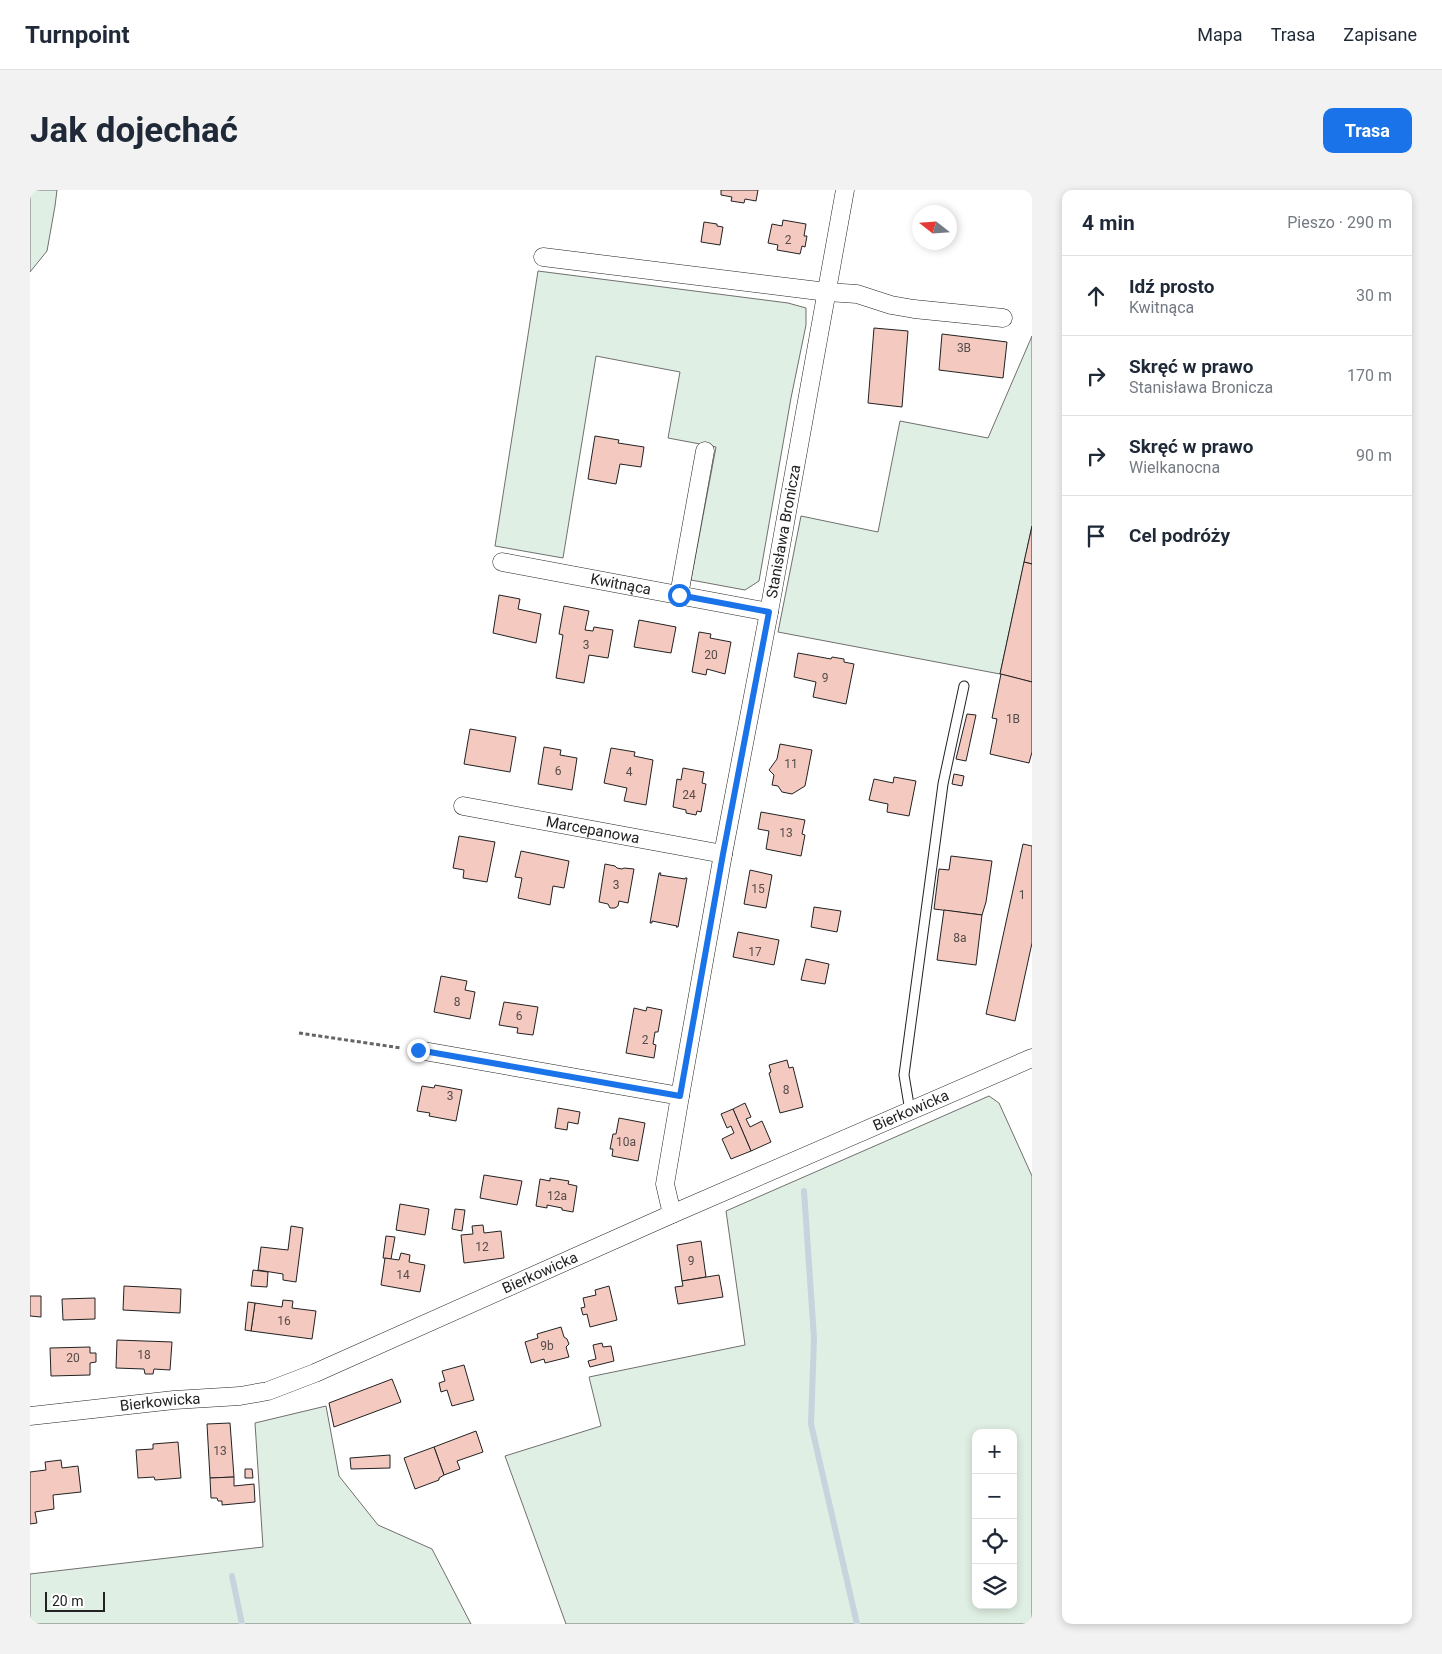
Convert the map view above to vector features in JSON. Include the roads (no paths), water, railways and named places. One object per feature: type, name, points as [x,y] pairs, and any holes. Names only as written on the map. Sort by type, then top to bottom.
[{"type":"street","name":"Stanisława Bronicza","points":[[672,1214],[666,1184],[680,1096],[846,190]]},
{"type":"street","points":[[543,257],[827,292],[857,294],[891,305],[914,309],[1003,318]]},
{"type":"street","points":[[679,595],[705,451]]},
{"type":"street","name":"Kwitnąca","points":[[502,562],[769,612]]},
{"type":"street","name":"Marcepanowa","points":[[463,806],[723,854]]},
{"type":"street","points":[[418,1050],[680,1096]]},
{"type":"street","name":"Bierkowicka","points":[[30,1416],[174,1400],[240,1396],[268,1391],[314,1373],[672,1214],[1032,1058]]},
{"type":"lane","points":[[910,1111],[904,1074],[943,784],[964,686]]},
{"type":"waterway","points":[[804,1191],[814,1338],[811,1424],[857,1624]]},
{"type":"waterway","points":[[232,1576],[242,1624]]}]
